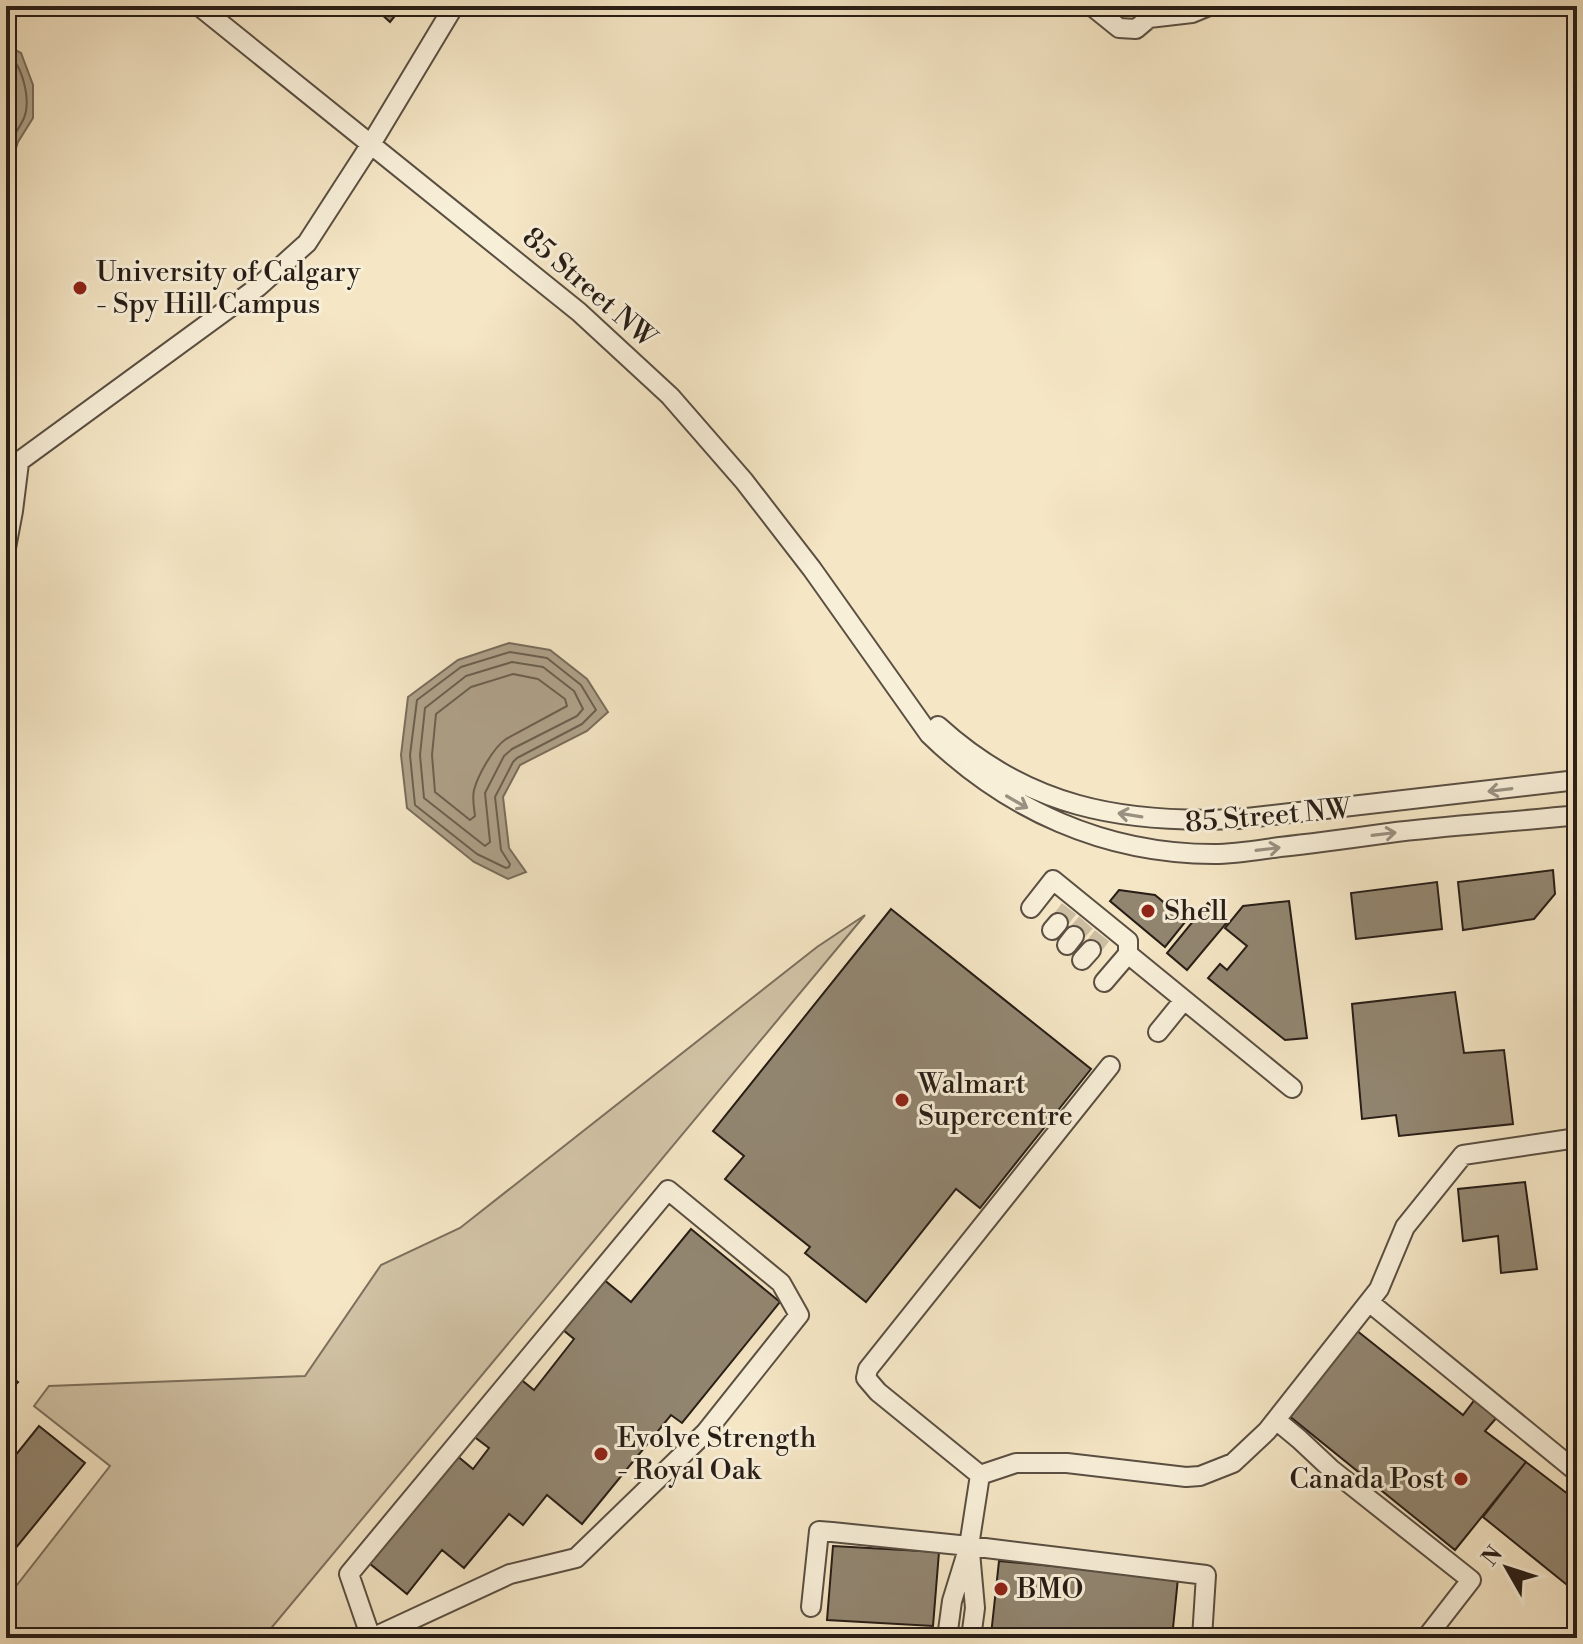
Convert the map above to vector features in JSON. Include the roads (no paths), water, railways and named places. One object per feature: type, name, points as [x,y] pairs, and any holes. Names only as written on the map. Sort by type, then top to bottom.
[{"type":"street","name":"85 Street NW","points":[[199,6],[579,312],[670,396],[744,481],[812,569],[929,734],[953,757],[1012,799],[1040,815],[1099,836],[1174,853],[1217,854],[1397,832],[1576,816]]},
{"type":"street","points":[[6,548],[13,511],[12,467],[268,278],[307,243],[454,6]]},
{"type":"street","points":[[1093,7],[1119,28],[1136,29],[1154,12],[1192,13],[1209,6]]},
{"type":"street","name":"85 Street NW","points":[[883,670],[913,703],[976,758],[1006,777],[1061,800],[1096,810],[1190,821],[1238,819],[1577,780]]},
{"type":"street","points":[[1031,908],[1053,880],[1091,916],[1128,941],[1128,954],[1104,982]]},
{"type":"street","points":[[1128,954],[1292,1088]]},
{"type":"street","points":[[1158,1032],[1184,1000]]},
{"type":"street","points":[[980,1475],[878,1392],[866,1378],[868,1369],[1110,1066]]},
{"type":"street","points":[[980,1475],[1016,1463],[1067,1463],[1186,1477],[1200,1476],[1233,1463],[1276,1420],[1379,1289],[1405,1227],[1463,1155],[1577,1138]]},
{"type":"street","points":[[668,1190],[781,1283],[799,1315],[705,1433],[576,1558],[510,1574],[371,1638],[349,1574],[668,1190]]},
{"type":"street","points":[[1369,1302],[1577,1472]]},
{"type":"street","points":[[1276,1420],[1331,1469],[1471,1580],[1426,1638]]},
{"type":"street","points":[[947,1638],[952,1601],[969,1546],[980,1475]]},
{"type":"street","points":[[811,1607],[819,1531],[1206,1575],[1202,1638]]},
{"type":"street","points":[[969,1546],[975,1608],[971,1638]]},
{"type":"water","points":[[6,45],[21,53],[33,85],[33,118],[18,142],[6,178]]},
{"type":"water","points":[[509,643],[550,650],[587,679],[608,712],[587,731],[520,765],[503,797],[509,848],[526,872],[508,879],[474,862],[407,808],[401,755],[408,697],[458,660]]},
{"type":"tunnel","points":[[1058,923],[1072,905]]},
{"type":"tunnel","points":[[1074,936],[1089,919]]},
{"type":"tunnel","points":[[1091,950],[1105,932]]},
{"type":"place","name":"University of Calgary - Spy Hill Campus","points":[[80,288]]},
{"type":"place","name":"Shell","points":[[1148,911]]},
{"type":"place","name":"Walmart Supercentre","points":[[902,1100]]},
{"type":"place","name":"Evolve Strength - Royal Oak","points":[[601,1454]]},
{"type":"place","name":"Canada Post","points":[[1461,1479]]},
{"type":"place","name":"BMO","points":[[1001,1589]]}]
